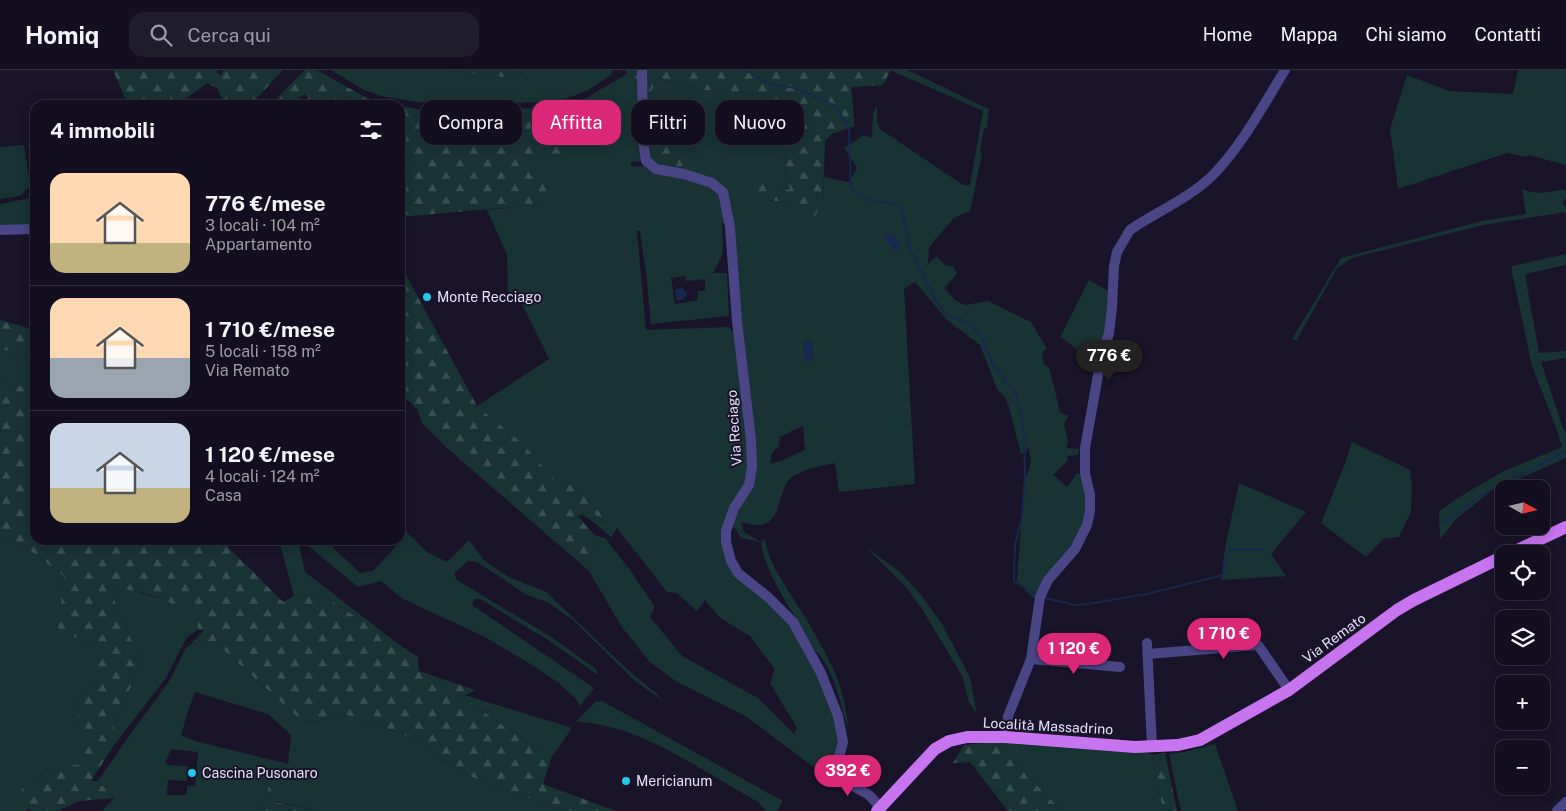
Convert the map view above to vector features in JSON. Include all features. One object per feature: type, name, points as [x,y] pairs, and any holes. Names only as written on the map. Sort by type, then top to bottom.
[{"type":"main road","points":[[1528,545],[1566,527]]},
{"type":"main road","name":"Via Remato","points":[[1152,746],[1178,745],[1200,740],[1289,690],[1397,610],[1495,560]]},
{"type":"main road","name":"Località Massadrino","points":[[879,808],[935,749],[949,741],[966,736],[1005,736],[1152,746]]},
{"type":"street","name":"Via Reciago","points":[[642,70],[643,140],[646,161],[656,169],[684,174],[712,183],[723,192],[730,227],[737,321],[751,440],[752,467],[749,484],[734,508],[726,532],[726,542],[731,561],[738,572],[768,596],[792,622],[821,673],[838,716],[843,742],[838,761],[838,772],[844,781],[869,795],[879,808]]},
{"type":"street","points":[[1005,736],[1008,716],[1031,659],[1040,597],[1056,570],[1075,549],[1088,525],[1090,496],[1085,473],[1084,448],[1100,364],[1109,333],[1114,266],[1117,252],[1127,235],[1136,226],[1194,190],[1212,176],[1234,150],[1284,70]]},
{"type":"street","points":[[0,230],[30,230]]},
{"type":"street","points":[[1152,746],[1148,648],[1258,645],[1289,690]]},
{"type":"street","points":[[1031,659],[1120,667]]},
{"type":"street","points":[[1557,811],[1566,802]]},
{"type":"green space","points":[[113,70],[216,70],[220,76],[224,70],[283,70],[254,100],[222,100],[217,88],[207,83],[185,100],[126,100]]},
{"type":"green space","points":[[305,70],[317,70],[373,100],[352,100],[348,97],[334,94],[337,100],[309,100],[305,94],[298,100],[275,100]]},
{"type":"green space","points":[[331,70],[447,70],[518,79],[523,75],[518,70],[612,70],[612,74],[587,91],[562,100],[532,100],[532,102],[522,102],[522,100],[420,100],[420,102],[417,102],[381,96],[364,90]]},
{"type":"green space","points":[[447,70],[518,70],[523,76],[518,79]]},
{"type":"green space","points":[[626,70],[890,70],[883,85],[851,87],[855,126],[832,134],[825,141],[823,199],[811,225],[797,204],[769,200],[751,186],[766,182],[790,190],[782,145],[804,145],[804,100],[766,100],[763,94],[705,90],[657,78],[647,100],[644,100],[643,87],[627,74]]},
{"type":"green space","points":[[890,70],[907,70],[989,109],[987,128],[984,129],[980,149],[982,154],[970,211],[954,218],[929,247],[928,264],[937,256],[945,265],[954,267],[957,274],[944,288],[956,301],[965,305],[988,301],[1031,322],[1047,349],[1042,352],[1044,364],[1049,367],[1060,412],[1068,416],[1064,424],[1068,443],[1066,448],[1080,449],[1077,455],[1067,456],[1068,460],[1053,475],[1067,487],[1077,473],[1083,475],[1086,488],[1086,507],[1083,530],[1039,600],[1032,597],[1017,580],[1024,486],[1031,462],[1028,445],[1027,452],[1021,454],[1009,407],[1004,396],[997,389],[980,345],[947,320],[915,282],[904,289],[915,484],[839,492],[835,463],[810,469],[792,477],[785,487],[772,519],[767,523],[753,525],[741,522],[744,532],[761,542],[741,538],[732,524],[753,481],[731,223],[722,223],[723,253],[713,273],[727,273],[729,316],[651,324],[640,231],[637,231],[646,330],[729,327],[734,333],[748,441],[746,482],[729,509],[728,564],[792,625],[835,713],[839,746],[836,777],[824,775],[747,717],[677,682],[650,662],[621,626],[589,571],[594,535],[605,538],[630,570],[655,607],[650,617],[682,656],[758,698],[794,734],[797,728],[770,683],[775,669],[750,636],[720,618],[705,600],[697,611],[677,593],[667,592],[617,528],[611,537],[587,517],[581,515],[592,512],[606,524],[603,515],[570,483],[562,487],[522,444],[477,406],[549,359],[522,304],[508,298],[507,255],[487,210],[546,204],[525,165],[540,156],[553,158],[565,155],[565,145],[621,145],[621,100],[583,100],[627,74],[639,83],[638,100],[631,100],[631,145],[640,145],[644,161],[631,162],[631,166],[683,167],[671,145],[705,145],[705,100],[647,100],[657,78],[705,90],[763,94],[766,100],[715,100],[715,145],[782,145],[790,190],[766,182],[769,200],[797,204],[823,199],[824,177],[849,182],[857,168],[844,148],[864,135],[872,138],[873,112],[877,106],[877,121],[880,129],[963,185],[970,185],[983,111]],"holes":[[[685,276],[686,281],[706,279],[705,291],[698,291],[698,300],[675,304],[671,278]],[[803,426],[805,450],[783,460],[770,464],[772,453],[779,446],[780,437]]]},
{"type":"green space","points":[[1518,70],[1566,70],[1566,165],[1529,155],[1526,157],[1507,153],[1398,189],[1390,129],[1407,75],[1449,91],[1513,94]]},
{"type":"green space","points":[[333,94],[348,97],[352,100],[336,100]]},
{"type":"green space","points":[[405,107],[420,109],[420,145],[522,145],[522,116],[532,117],[532,145],[565,145],[565,155],[553,158],[540,156],[526,165],[531,176],[547,183],[546,204],[411,216],[405,215],[405,170],[416,165],[410,154],[405,154]]},
{"type":"green space","points":[[522,108],[532,108],[532,117],[522,116]]},
{"type":"green space","points":[[24,145],[30,186],[20,196],[0,199],[0,147]]},
{"type":"green space","points":[[647,145],[671,145],[684,168],[657,166],[648,157]]},
{"type":"green space","points":[[405,154],[410,154],[416,165],[405,170]]},
{"type":"green space","points":[[1522,189],[1534,193],[1566,190],[1566,199],[1563,201],[1564,206],[1566,206],[1566,212],[1483,225],[1352,258],[1337,268],[1296,341],[1292,339],[1341,258],[1482,221],[1526,214]]},
{"type":"green space","points":[[30,198],[30,225],[0,226],[0,204]]},
{"type":"green space","points":[[1566,254],[1566,265],[1525,274],[1539,353],[1566,351],[1566,358],[1541,362],[1564,431],[1566,431],[1566,458],[1516,480],[1495,480],[1495,489],[1456,519],[1440,539],[1439,511],[1504,471],[1562,447],[1532,366],[1512,266]]},
{"type":"green space","points":[[405,273],[477,406],[522,443],[562,487],[570,483],[603,515],[608,525],[592,512],[578,516],[594,535],[589,571],[447,448],[422,423],[417,409],[405,398]]},
{"type":"green space","points":[[1089,280],[1110,292],[1107,325],[1098,356],[1082,353],[1060,337]]},
{"type":"green space","points":[[0,320],[30,329],[30,357],[5,350],[0,352]]},
{"type":"green space","points":[[5,350],[30,357],[30,387],[0,383],[0,352]]},
{"type":"green space","points":[[0,383],[30,387],[30,545],[226,545],[283,602],[294,596],[322,595],[418,657],[419,671],[475,690],[462,697],[551,758],[543,784],[616,811],[563,811],[461,773],[424,745],[393,730],[364,722],[348,715],[303,722],[216,643],[201,640],[192,645],[204,630],[198,630],[197,616],[155,596],[121,589],[110,590],[141,663],[114,726],[114,745],[91,781],[98,781],[114,798],[80,801],[57,811],[31,811],[29,808],[12,808],[26,781],[38,784],[44,770],[81,764],[81,730],[75,702],[95,679],[95,648],[58,628],[64,576],[28,549],[0,537]]},
{"type":"green space","points":[[1352,442],[1410,470],[1412,486],[1411,512],[1399,537],[1383,539],[1366,557],[1321,523]]},
{"type":"green space","points":[[1239,483],[1306,512],[1271,554],[1286,576],[1221,580],[1226,543]]},
{"type":"green space","points":[[405,531],[427,552],[447,562],[469,540],[484,560],[495,568],[509,577],[546,592],[663,701],[634,680],[572,619],[547,602],[527,595],[477,562],[468,561],[454,573],[457,580],[550,636],[595,668],[598,675],[548,640],[480,599],[474,599],[472,605],[594,688],[580,706],[577,700],[559,683],[483,636],[403,599],[381,581],[358,587],[307,545],[330,545],[360,573],[373,571],[397,545],[405,545]]},
{"type":"green space","points":[[0,537],[28,549],[64,576],[59,628],[95,648],[95,679],[75,702],[81,730],[81,765],[44,770],[38,784],[21,808],[29,808],[26,811],[0,811]]},
{"type":"green space","points":[[765,539],[770,558],[780,578],[817,637],[837,678],[849,730],[832,677],[783,597],[768,568],[761,542]]},
{"type":"green space","points":[[280,545],[299,545],[305,572],[401,646],[322,595],[294,596]]},
{"type":"green space","points":[[866,547],[900,572],[921,595],[942,624],[970,677],[977,715],[968,700],[963,677],[922,609],[906,587]]},
{"type":"green space","points":[[125,588],[168,601],[197,616],[198,630],[187,637],[166,678],[114,745],[114,726],[141,663],[110,590]]},
{"type":"green space","points":[[201,640],[216,643],[303,722],[348,715],[364,722],[393,730],[424,745],[461,773],[563,811],[320,811],[276,801],[269,786],[261,811],[102,811],[114,798],[98,781],[168,683],[186,648],[192,643],[193,645]],"holes":[[[195,692],[268,714],[291,735],[288,764],[181,736]],[[172,749],[198,752],[195,786],[187,786],[187,795],[167,795],[168,780],[187,781],[188,766],[168,765],[165,762]]]},
{"type":"green space","points":[[465,695],[572,728],[551,758],[462,697]]},
{"type":"green space","points":[[602,701],[783,801],[777,811],[766,811],[758,802],[670,751],[647,740],[623,731],[576,722],[595,702]]},
{"type":"green space","points":[[995,742],[1147,752],[1152,755],[1163,811],[1062,811]]},
{"type":"green space","points":[[995,742],[1062,811],[1008,811],[970,762],[953,763],[964,745]]},
{"type":"green space","points":[[1215,744],[1238,811],[1181,811],[1169,754]]},
{"type":"green space","points":[[1165,753],[1177,811],[1163,811],[1152,755]]},
{"type":"green space","points":[[269,786],[278,792],[276,802],[320,811],[261,811]]},
{"type":"water","points":[[892,233],[901,247],[894,251],[885,237]]},
{"type":"water","points":[[683,288],[687,296],[684,297],[684,300],[676,300],[675,289]]},
{"type":"water","points":[[811,340],[814,361],[805,362],[803,341]]},
{"type":"waterway","points":[[745,70],[770,84],[796,88],[836,106],[849,128],[851,188],[867,200],[901,205],[909,247],[935,299],[945,314],[968,323],[981,336],[992,363],[1017,395],[1024,434],[1025,476],[1022,518],[1015,545],[1014,581],[1036,594]]},
{"type":"waterway","points":[[1439,525],[1487,492],[1566,451]]},
{"type":"waterway","points":[[1045,598],[1075,605],[1147,594],[1223,575],[1229,549],[1264,549]]},
{"type":"place","name":"Monte Recciago","points":[[427,297]]},
{"type":"place","name":"Cascina Pusonaro","points":[[192,773]]},
{"type":"place","name":"Mericianum","points":[[626,781]]}]
